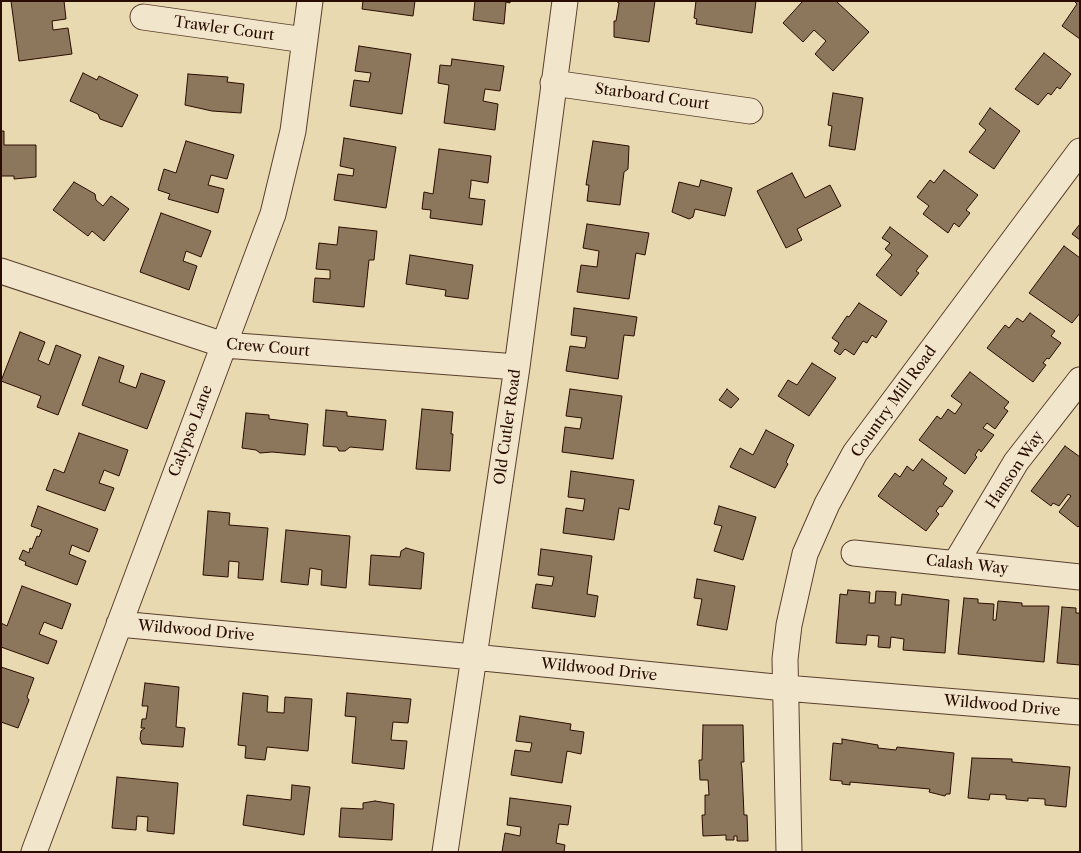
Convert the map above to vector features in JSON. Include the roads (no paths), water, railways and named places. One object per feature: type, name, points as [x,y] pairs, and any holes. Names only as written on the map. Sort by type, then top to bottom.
[{"type":"street","name":"Calypso Lane","points":[[34,852],[273,214],[293,131],[310,1]]},
{"type":"street","name":"Old Cutler Road","points":[[446,852],[473,657],[517,367],[565,1]]},
{"type":"street","name":"Trawler Court","points":[[143,18],[305,40]]},
{"type":"street","name":"Starboard Court","points":[[554,83],[750,111]]},
{"type":"street","name":"Country Mill Road","points":[[789,852],[785,659],[789,626],[805,554],[827,504],[855,453],[1080,151]]},
{"type":"street","name":"Crew Court","points":[[1,271],[224,345],[517,367]]},
{"type":"street","name":"Hanson Way","points":[[956,564],[1016,462],[1080,380]]},
{"type":"street","name":"Calash Way","points":[[854,553],[1080,578]]},
{"type":"street","name":"Wildwood Drive","points":[[119,624],[785,688],[1080,712]]}]
